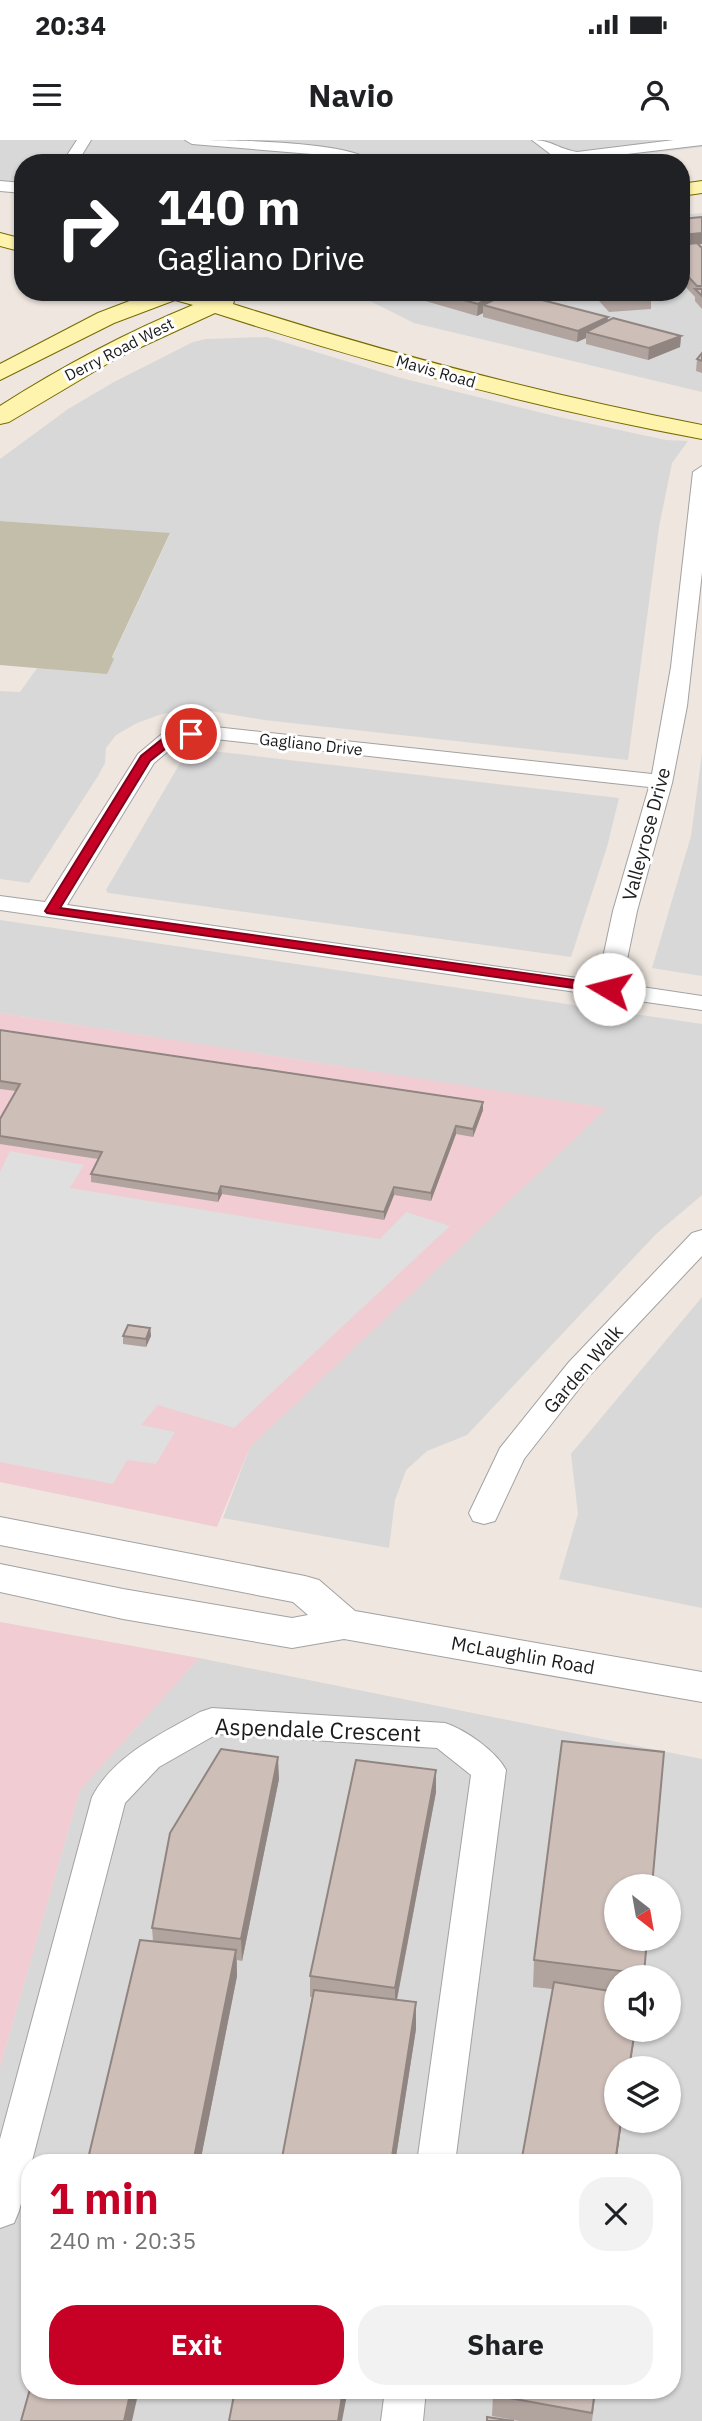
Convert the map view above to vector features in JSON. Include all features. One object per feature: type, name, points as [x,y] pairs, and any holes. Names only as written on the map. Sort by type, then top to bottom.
[{"type":"main road","name":"Derry Road West","points":[[0,373],[106,318],[150,301]]},
{"type":"main road","name":"Mavis Road","points":[[201,301],[463,379],[622,418],[702,432]]},
{"type":"main road","name":"Derry Road West","points":[[0,417],[48,385],[148,333],[223,301]]},
{"type":"main road","points":[[582,384],[702,409]]},
{"type":"street","points":[[192,140],[346,154]]},
{"type":"street","points":[[539,140],[558,153],[564,154]]},
{"type":"street","points":[[594,154],[702,141]]},
{"type":"street","name":"Valleyrose Drive","points":[[609,989],[612,958],[661,782],[680,678],[702,472]]},
{"type":"street","points":[[680,678],[702,682]]},
{"type":"street","name":"Gagliano Drive","points":[[52,911],[146,759],[171,738],[215,733],[661,782]]},
{"type":"street","points":[[0,903],[702,1003]]},
{"type":"street","name":"Garden Walk","points":[[484,1513],[511,1455],[519,1444],[579,1369],[702,1239]]},
{"type":"street","points":[[0,1531],[305,1590],[344,1624]]},
{"type":"street","name":"McLaughlin Road","points":[[0,1578],[123,1604],[292,1633],[344,1624],[702,1687]]},
{"type":"street","name":"Aspendale Crescent","points":[[0,2211],[109,1797],[147,1758],[212,1721],[445,1736],[489,1770],[437,2154]]},
{"type":"street","points":[[402,2421],[405,2399]]},
{"type":"shaded area","points":[[0,140],[702,140],[702,147],[647,154],[14,154],[14,193],[0,191]]},
{"type":"shaded area","points":[[702,213],[702,392],[414,323],[370,301],[690,301],[690,214]]},
{"type":"shaded area","points":[[267,337],[401,378],[559,417],[666,440],[688,441],[672,463],[659,527],[628,760],[264,720],[211,711],[189,710],[162,714],[137,723],[116,735],[106,748],[105,763],[98,776],[29,883],[0,879],[0,691],[20,692],[37,668],[112,658],[170,534],[0,521],[0,459],[68,409],[193,342],[206,339]]},
{"type":"shaded area","points":[[0,521],[170,533],[112,657],[114,659],[107,674],[0,665]]},
{"type":"shaded area","points":[[203,750],[619,798],[607,847],[571,957],[108,893],[106,890],[186,753]]},
{"type":"shaded area","points":[[702,753],[702,976],[652,968],[691,836]]},
{"type":"shaded area","points":[[0,920],[702,1024],[702,1195],[656,1234],[467,1435],[427,1451],[406,1470],[395,1500],[389,1548],[223,1518],[250,1447],[606,1108],[0,1013]]},
{"type":"shaded area","points":[[0,1013],[607,1108],[250,1447],[217,1527],[0,1482]]},
{"type":"shaded area","points":[[10,1151],[84,1165],[70,1188],[380,1239],[406,1212],[450,1226],[234,1428],[158,1405],[141,1425],[175,1432],[156,1464],[127,1460],[113,1484],[0,1462],[0,1172]]},
{"type":"shaded area","points":[[702,1297],[702,1608],[559,1579],[578,1514],[571,1454]]},
{"type":"shaded area","points":[[0,1622],[199,1658],[80,1790],[0,2067]]},
{"type":"shaded area","points":[[199,1658],[702,1759],[702,2421],[0,2421],[0,2067],[80,1790]]},
{"type":"building","points":[[702,217],[702,233],[690,234],[690,218]]},
{"type":"building","points":[[697,243],[702,248],[702,286],[697,286],[690,279],[690,244]]},
{"type":"building","points":[[492,301],[546,301],[608,317],[578,331],[483,305]]},
{"type":"building","points":[[613,318],[681,336],[649,348],[586,332]]},
{"type":"building","points":[[0,1030],[483,1102],[473,1129],[456,1126],[431,1193],[394,1187],[384,1212],[221,1186],[218,1194],[91,1174],[102,1152],[0,1136],[0,1119],[20,1084],[0,1081]]},
{"type":"building","points":[[128,1325],[150,1328],[146,1339],[123,1336]]},
{"type":"building","points":[[562,1741],[664,1752],[653,1874],[604,1874],[604,1951],[646,1951],[645,1965],[604,1965],[604,1969],[534,1960]]},
{"type":"building","points":[[221,1749],[278,1757],[241,1939],[152,1928],[170,1833]]},
{"type":"building","points":[[356,1760],[436,1770],[395,1988],[310,1976]]},
{"type":"building","points":[[140,1940],[236,1950],[195,2154],[89,2154]]},
{"type":"building","points":[[554,1982],[604,1990],[604,2042],[633,2042],[631,2056],[604,2056],[604,2133],[619,2133],[616,2154],[523,2154]]},
{"type":"building","points":[[314,1990],[416,2002],[392,2154],[283,2154]]},
{"type":"building","points":[[27,2399],[129,2399],[124,2421],[21,2421]]},
{"type":"building","points":[[233,2399],[342,2399],[338,2421],[229,2421]]},
{"type":"building","points":[[515,2399],[594,2399],[592,2413]]},
{"type":"building","points":[[487,2417],[514,2421],[487,2421]]},
{"type":"route","points":[[191,734],[171,738],[146,759],[52,911],[609,989]]}]
